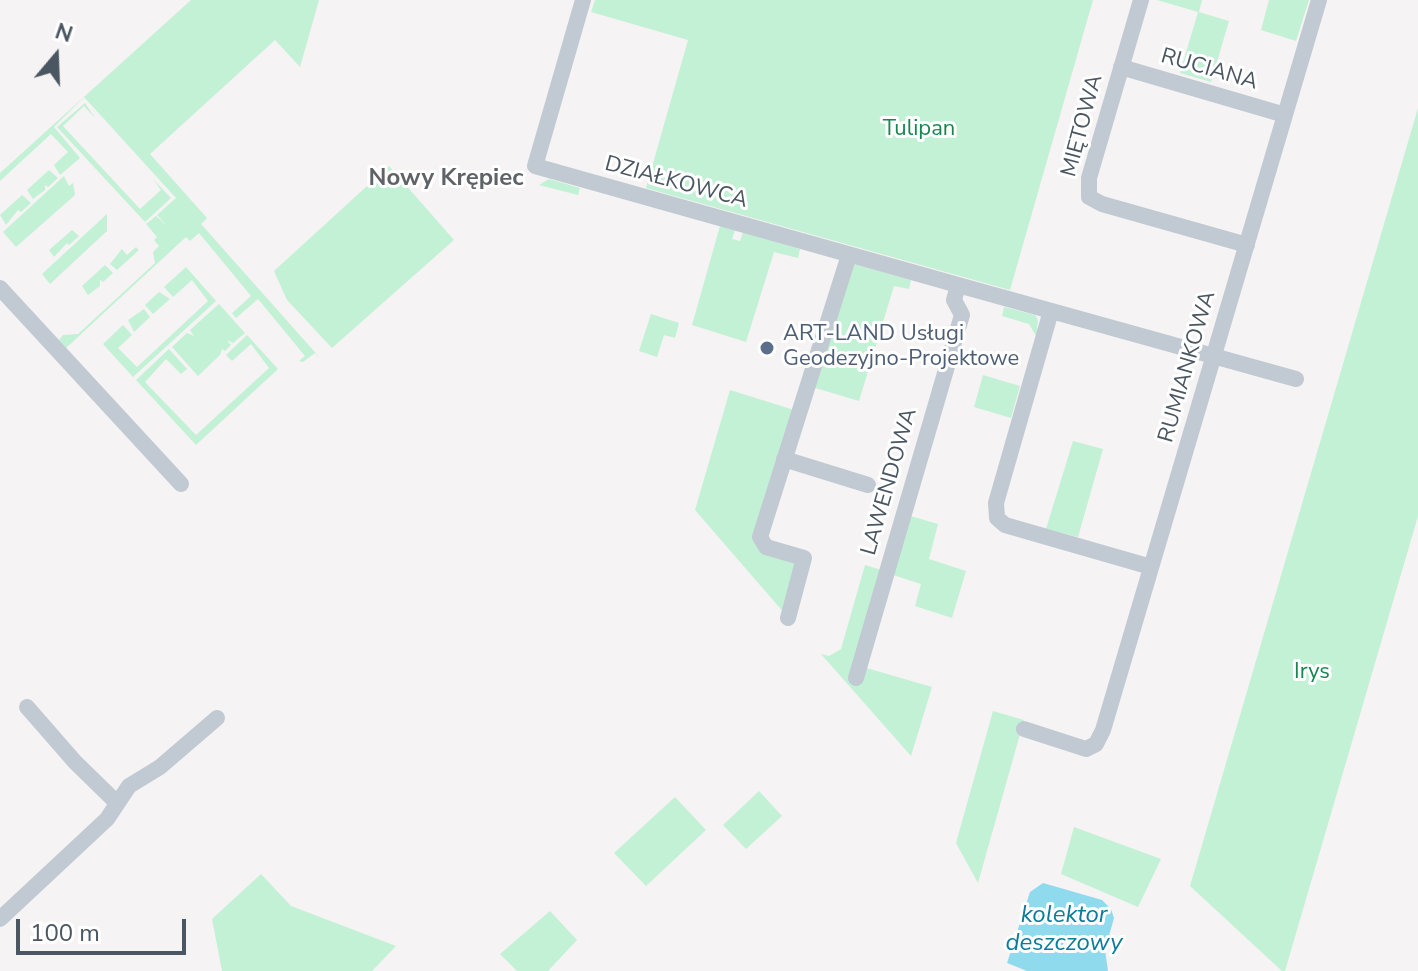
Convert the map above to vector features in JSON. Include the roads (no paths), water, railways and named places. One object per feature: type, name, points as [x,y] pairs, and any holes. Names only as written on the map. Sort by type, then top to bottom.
[{"type":"street","name":"DZIAŁKOWCA","points":[[583,0],[535,166],[849,255],[956,292],[1051,311]]},
{"type":"street","name":"MIĘTOWA","points":[[1141,0],[1089,178],[1089,197],[1102,204],[1247,245]]},
{"type":"street","name":"RUMIANKOWA","points":[[1024,729],[1086,749],[1096,744],[1319,0]]},
{"type":"street","name":"RUCIANA","points":[[1121,67],[1285,115]]},
{"type":"street","points":[[788,618],[804,558],[766,547],[760,537],[849,255]]},
{"type":"street","points":[[0,288],[181,484]]},
{"type":"street","name":"LAWENDOWA","points":[[856,678],[962,315],[956,292]]},
{"type":"street","points":[[1151,567],[1005,525],[997,518],[996,503],[1051,311],[1296,379]]},
{"type":"street","points":[[784,459],[868,485]]},
{"type":"street","points":[[27,707],[75,762],[116,802]]},
{"type":"street","points":[[0,919],[107,819],[129,786],[160,767],[217,718]]},
{"type":"water","name":"kolektor deszczowy","points":[[1043,883],[1102,900],[1111,909],[1114,918],[1105,950],[1108,971],[1027,971],[1007,963],[1030,892]]},
{"type":"place","name":"ART-LAND Usługi Geodezyjno-Projektowe","points":[[767,348]]},
{"type":"district","name":"Nowy Krępiec","points":[[446,179]]},
{"type":"park label","name":"Tulipan","points":[[919,130]]},
{"type":"park label","name":"Irys","points":[[1312,673]]}]
